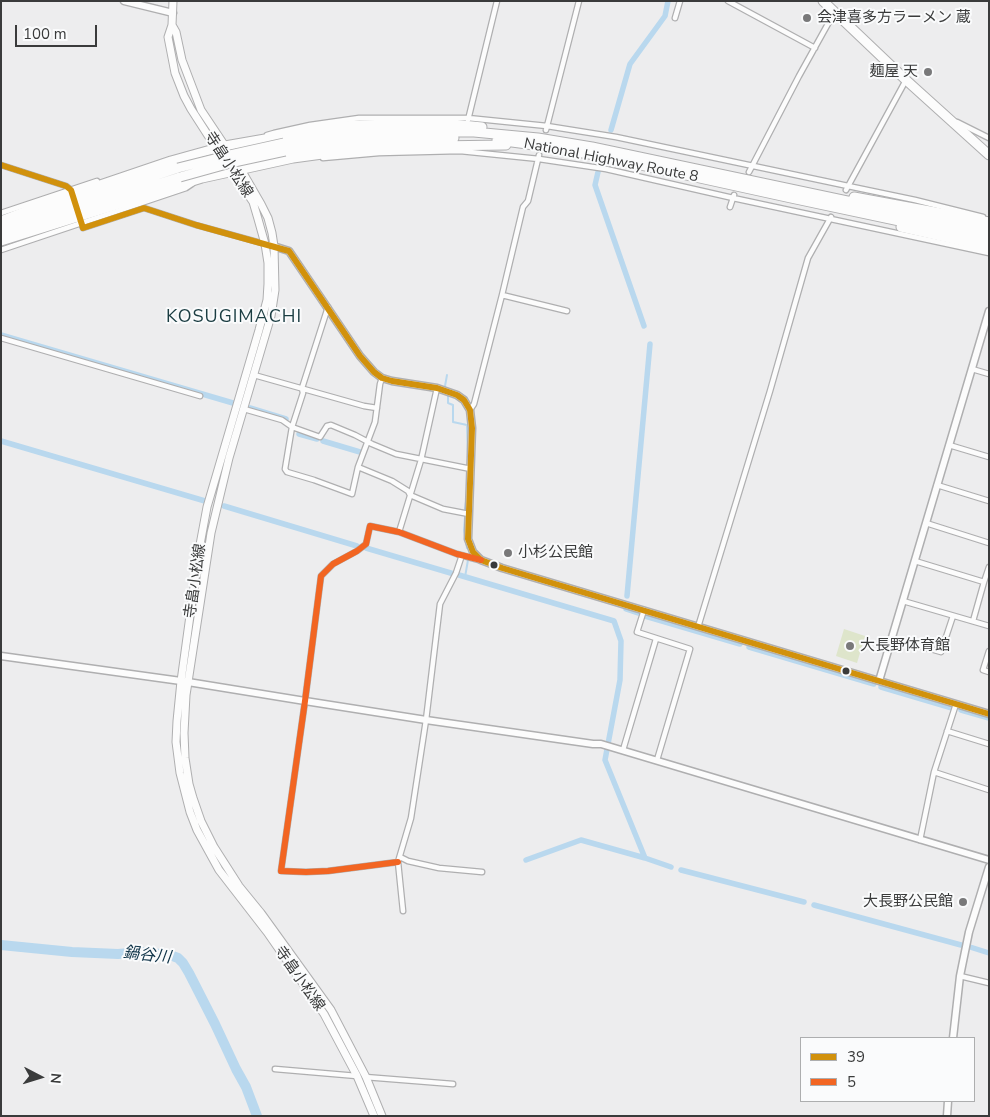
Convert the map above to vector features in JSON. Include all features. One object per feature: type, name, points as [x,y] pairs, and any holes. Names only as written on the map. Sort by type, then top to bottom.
[{"type":"highway","points":[[823,1],[989,155]]},
{"type":"highway","points":[[1,220],[171,161],[220,147],[328,128],[354,125],[442,123],[528,133],[538,138]]},
{"type":"highway","name":"National Highway Route 8","points":[[1,226],[179,173],[234,162],[284,147],[349,134],[406,131],[474,132],[538,138],[592,147],[782,187],[963,230],[989,240]]},
{"type":"highway","name":"National Highway Route 8","points":[[284,147],[380,139],[420,138],[476,138],[544,146],[595,155],[791,198],[963,230],[989,231]]},
{"type":"highway","points":[[1,241],[202,178],[293,158],[390,147],[544,146]]},
{"type":"highway","name":"National Highway Route 8","points":[[1,235],[179,173]]},
{"type":"highway","points":[[782,187],[857,197],[989,222]]},
{"type":"highway","points":[[791,198],[798,204],[989,247]]},
{"type":"main road","name":"寺畠小松線","points":[[173,1],[172,25],[168,37],[174,73],[191,109],[237,170],[249,182],[264,211],[272,233],[276,278],[271,316],[229,458],[210,532],[176,742],[182,785],[197,830],[219,870],[267,932],[324,1014],[357,1076],[374,1116]]},
{"type":"main road","name":"寺畠小松線","points":[[172,25],[176,32],[182,60],[201,110],[220,147]]},
{"type":"main road","name":"寺畠小松線","points":[[237,170],[263,232],[268,284],[260,330],[207,506],[199,550],[185,681],[185,758],[192,798],[214,847],[239,886],[261,913],[331,1010],[366,1077],[382,1116]]},
{"type":"street","points":[[467,121],[497,1]]},
{"type":"street","points":[[547,128],[579,1]]},
{"type":"street","points":[[675,18],[680,1]]},
{"type":"street","points":[[728,1],[815,48]]},
{"type":"street","points":[[126,2],[173,13]]},
{"type":"street","points":[[749,172],[835,12]]},
{"type":"street","points":[[847,188],[906,80]]},
{"type":"street","points":[[254,140],[274,133],[310,125],[359,118],[467,121],[547,128],[616,138],[847,188],[915,200],[989,218]]},
{"type":"street","points":[[949,118],[989,138]]},
{"type":"street","points":[[293,158],[303,161],[379,153],[460,151],[539,157],[606,169],[989,253]]},
{"type":"street","points":[[470,410],[474,404],[523,207],[528,200],[539,157]]},
{"type":"street","points":[[1,213],[163,160],[171,161]]},
{"type":"street","points":[[1,165],[66,186],[71,190]]},
{"type":"street","points":[[1,250],[186,188],[202,178]]},
{"type":"street","points":[[730,207],[734,197]]},
{"type":"street","points":[[81,223],[82,228],[144,208],[196,226],[289,251],[360,356],[374,372],[382,378],[392,381],[438,388],[457,395],[464,400],[470,410],[472,428],[468,539],[473,552],[481,560]]},
{"type":"street","points":[[698,627],[770,391],[808,258],[831,217]]},
{"type":"street","points":[[502,295],[567,311]]},
{"type":"street","points":[[328,307],[302,388],[292,427],[285,469],[287,472],[352,494],[358,467],[375,422],[382,378]]},
{"type":"street","points":[[879,681],[989,311]]},
{"type":"street","points":[[1,338],[200,396]]},
{"type":"street","points":[[972,369],[989,374]]},
{"type":"street","points":[[254,375],[364,406],[378,408]]},
{"type":"street","points":[[399,532],[421,460],[438,388]]},
{"type":"street","points":[[244,409],[282,420],[292,427],[320,437],[327,426],[331,425],[396,454],[471,469]]},
{"type":"street","points":[[949,445],[989,457]]},
{"type":"street","points":[[358,467],[392,481],[408,491],[410,495],[443,509],[469,514]]},
{"type":"street","points":[[937,485],[989,501]]},
{"type":"street","points":[[926,523],[989,543]]},
{"type":"street","points":[[482,872],[439,868],[399,860],[328,871],[281,870],[321,576],[333,564],[366,544],[370,526],[399,532],[502,568],[989,714]]},
{"type":"street","points":[[402,911],[399,860],[411,818],[426,720],[440,604],[456,573],[462,555]]},
{"type":"street","points":[[915,561],[984,582]]},
{"type":"street","points":[[972,621],[989,567]]},
{"type":"street","points":[[903,601],[989,626]]},
{"type":"street","points":[[644,610],[637,632],[690,649],[657,760]]},
{"type":"street","points":[[892,638],[941,652],[953,616]]},
{"type":"street","points":[[623,750],[656,639]]},
{"type":"street","points":[[989,651],[983,670],[989,672]]},
{"type":"street","points":[[1,656],[185,681],[426,720],[607,746],[989,860]]},
{"type":"street","points":[[920,840],[934,772],[956,704]]},
{"type":"street","points":[[947,731],[989,744]]},
{"type":"street","points":[[934,772],[989,790]]},
{"type":"street","points":[[953,1037],[960,976],[969,932],[989,867]]},
{"type":"street","points":[[960,976],[989,984]]},
{"type":"street","points":[[275,1069],[453,1084]]},
{"type":"street","points":[[947,1116],[948,1102]]},
{"type":"green space","name":"大長野体育館","points":[[844,629],[865,636],[857,663],[836,656]]},
{"type":"waterway","points":[[611,130],[630,64],[665,16],[668,1]]},
{"type":"waterway","points":[[598,172],[595,185],[644,326]]},
{"type":"waterway","points":[[1,335],[233,403]]},
{"type":"waterway","points":[[627,596],[650,344]]},
{"type":"waterway","points":[[445,386],[447,375]]},
{"type":"waterway","points":[[448,396],[448,403],[453,405],[453,422],[467,425],[468,462]]},
{"type":"waterway","points":[[250,408],[286,419]]},
{"type":"waterway","points":[[299,434],[317,439]]},
{"type":"waterway","points":[[1,441],[205,501]]},
{"type":"waterway","points":[[323,441],[360,452]]},
{"type":"waterway","points":[[465,509],[467,494]]},
{"type":"waterway","points":[[224,506],[357,546]]},
{"type":"waterway","points":[[465,517],[464,530],[467,548]]},
{"type":"waterway","points":[[366,548],[454,574]]},
{"type":"waterway","points":[[465,577],[468,560]]},
{"type":"waterway","points":[[459,575],[614,621],[621,641],[620,680],[605,760],[645,858]]},
{"type":"waterway","points":[[626,609],[638,613]]},
{"type":"waterway","points":[[645,616],[740,644]]},
{"type":"waterway","points":[[749,647],[874,684]]},
{"type":"waterway","points":[[881,687],[952,708]]},
{"type":"waterway","points":[[961,710],[989,718]]},
{"type":"waterway","points":[[526,860],[581,840],[671,867]]},
{"type":"waterway","points":[[681,870],[804,902]]},
{"type":"waterway","points":[[814,905],[961,945]]},
{"type":"waterway","name":"鍋谷川","points":[[1,945],[72,952],[118,954],[141,952],[170,955],[178,958],[189,973],[215,1024],[246,1087],[257,1116]]},
{"type":"waterway","points":[[970,947],[989,953]]},
{"type":"transit line","name":"39","points":[[1,165],[66,186],[71,190],[83,228],[144,208],[196,225],[289,251],[360,356],[374,372],[382,378],[392,381],[437,388],[457,395],[464,400],[470,410],[472,428],[468,539],[473,552],[481,560],[502,568],[989,714]]},
{"type":"transit line","name":"5","points":[[398,862],[328,871],[281,871],[321,576],[333,564],[366,544],[370,526],[399,532],[457,554],[481,560]]},
{"type":"place","name":"会津喜多方ラーメン 蔵","points":[[807,18]]},
{"type":"place","name":"麺屋 天","points":[[928,72]]},
{"type":"place","name":"小杉公民館","points":[[508,553]]},
{"type":"place","name":"大長野体育館","points":[[850,646]]},
{"type":"place","name":"大長野公民館","points":[[963,902]]},
{"type":"district","name":"KOSUGIMACHI","points":[[234,318]]}]
